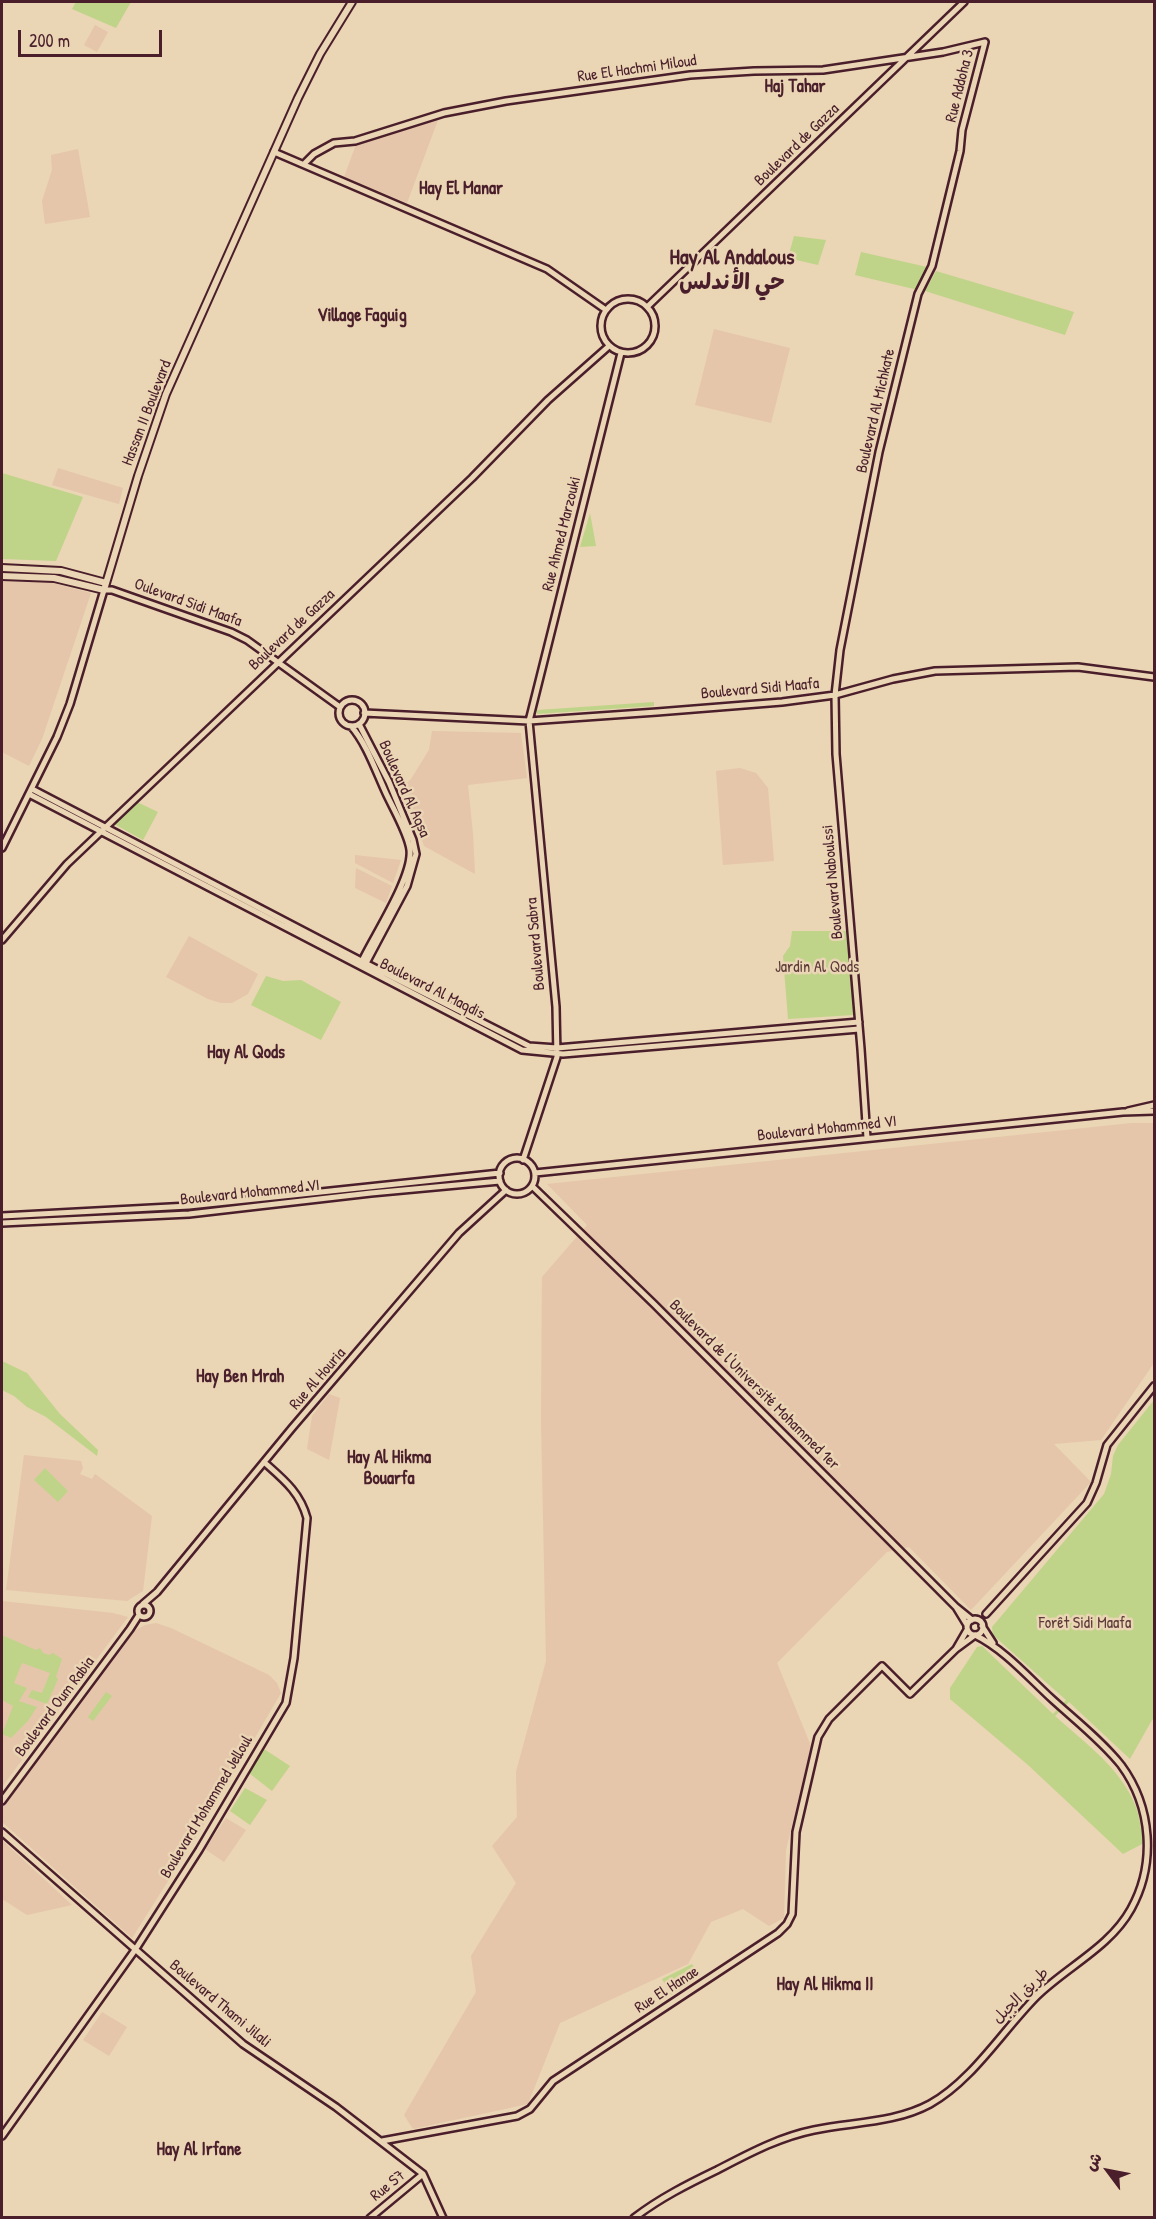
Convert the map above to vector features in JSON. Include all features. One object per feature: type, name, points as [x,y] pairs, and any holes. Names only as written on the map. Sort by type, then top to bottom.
[{"type":"main road","name":"Hassan II Boulevard","points":[[104,590],[166,394],[306,81],[352,2]]},
{"type":"main road","points":[[2,568],[61,572],[106,583]]},
{"type":"main road","points":[[2,576],[54,578],[104,590]]},
{"type":"street","name":"Boulevard de Gazza","points":[[647,307],[964,2]]},
{"type":"street","name":"Rue El Hachmi Miloud","points":[[304,164],[334,142],[355,141],[444,113],[506,101],[690,75],[822,70],[943,52],[985,42]]},
{"type":"street","name":"Rue Addoha 3","points":[[961,137],[985,42]]},
{"type":"street","name":"Boulevard Al Michkate","points":[[835,696],[840,650],[879,452],[918,294],[932,266],[960,152],[961,137]]},
{"type":"street","points":[[274,152],[547,269],[606,310]]},
{"type":"street","points":[[626,299],[636,300],[647,307],[655,325],[651,341],[639,351],[621,353],[609,346],[603,339],[600,328],[606,310],[613,303],[626,299]]},
{"type":"street","name":"Boulevard de Gazza","points":[[2,940],[67,864],[472,478],[548,400],[609,346]]},
{"type":"street","name":"Rue Ahmed Marzouki","points":[[529,721],[621,353]]},
{"type":"street","points":[[106,583],[112,590]]},
{"type":"street","points":[[104,590],[112,590]]},
{"type":"street","name":"Hassan II Boulevard","points":[[2,848],[31,791],[70,704],[104,590]]},
{"type":"street","name":"Oulevard Sidi Maafa","points":[[112,590],[231,632],[247,640],[340,707]]},
{"type":"street","name":"Boulevard Sidi Maafa","points":[[364,713],[529,721],[835,696],[901,677],[935,671],[1078,667],[1155,677]]},
{"type":"street","name":"Boulevard Naboulssi","points":[[835,696],[836,754],[867,1138]]},
{"type":"street","points":[[351,726],[359,723],[364,713],[362,705],[355,700],[345,702],[340,707],[341,719],[351,726],[360,739],[383,786],[410,851],[402,883],[362,965]]},
{"type":"street","name":"Boulevard Sabra","points":[[523,1160],[558,1055],[556,1007],[529,721]]},
{"type":"street","name":"Boulevard Al Aqsa","points":[[359,723],[389,782],[413,840],[416,854],[407,886],[362,965]]},
{"type":"street","name":"Boulevard Al Maqdis","points":[[31,791],[106,828],[362,965]]},
{"type":"street","name":"Boulevard Al Maqdis","points":[[31,791],[101,832],[479,1025],[526,1052],[558,1055],[859,1025]]},
{"type":"street","name":"Boulevard Al Maqdis","points":[[479,1025],[529,1046],[557,1048],[859,1025]]},
{"type":"street","name":"Boulevard Mohammed VI","points":[[1123,1112],[1155,1105]]},
{"type":"street","name":"Boulevard Mohammed VI","points":[[534,1173],[1123,1112],[1155,1112]]},
{"type":"street","points":[[523,1160],[532,1166],[534,1173],[532,1186],[520,1194],[512,1193],[506,1190],[500,1181],[500,1173],[507,1161],[523,1160]]},
{"type":"street","name":"Boulevard Mohammed VI","points":[[2,1216],[189,1206],[500,1173]]},
{"type":"street","name":"Boulevard Mohammed VI","points":[[2,1223],[189,1214],[500,1181]]},
{"type":"street","name":"Boulevard de l'Université Mohammed 1er","points":[[532,1186],[654,1304],[956,1607],[974,1620]]},
{"type":"street","name":"Rue Al Houria","points":[[146,1606],[150,1614],[141,1616],[138,1608],[146,1606],[264,1462],[459,1233],[506,1190]]},
{"type":"street","points":[[956,1649],[974,1620],[986,1614],[1087,1503],[1096,1483],[1107,1445],[1155,1386]]},
{"type":"street","name":"Boulevard Mohammed Jelloul","points":[[2,2136],[135,1950],[199,1850],[286,1703],[294,1658],[307,1518],[293,1489],[264,1462]]},
{"type":"street","name":"Boulevard de l'Université Mohammed 1er","points":[[956,1607],[967,1628]]},
{"type":"street","points":[[956,1649],[981,1632],[986,1614]]},
{"type":"street","name":"Boulevard Oum Rabia","points":[[2,1801],[141,1616]]},
{"type":"street","points":[[974,1620],[982,1625],[998,1649]]},
{"type":"street","points":[[967,1628],[970,1634],[998,1649]]},
{"type":"street","name":"Rue El Hanae","points":[[382,2141],[497,2121],[523,2114],[533,2107],[553,2080],[778,1933],[790,1920],[792,1914],[796,1832],[820,1732],[835,1712],[882,1666],[910,1694],[956,1649]]},
{"type":"street","name":"طريق الجبل","points":[[634,2217],[671,2193],[780,2139],[814,2130],[903,2115],[936,2100],[962,2079],[1046,1988],[1104,1943],[1126,1918],[1142,1886],[1149,1850],[1145,1818],[1134,1787],[1110,1752],[998,1649]]},
{"type":"street","name":"Boulevard Thami Jilali","points":[[2,1832],[243,2044],[336,2107],[423,2174],[443,2217]]},
{"type":"street","name":"Rue S7","points":[[370,2217],[423,2174]]},
{"type":"shaded area","points":[[95,25],[108,32],[97,52],[84,45]]},
{"type":"shaded area","points":[[438,120],[407,203],[344,177],[357,142]]},
{"type":"shaded area","points":[[78,149],[90,217],[45,224],[42,201],[52,170],[51,155]]},
{"type":"shaded area","points":[[714,329],[790,348],[771,423],[695,405]]},
{"type":"shaded area","points":[[58,468],[123,488],[119,504],[52,485]]},
{"type":"shaded area","points":[[2,581],[46,581],[91,593],[42,739],[29,766],[2,752]]},
{"type":"shaded area","points":[[432,731],[521,733],[527,778],[468,785],[475,874],[424,846],[402,787],[411,779],[429,750]]},
{"type":"shaded area","points":[[740,768],[756,773],[768,788],[774,861],[723,865],[716,771]]},
{"type":"shaded area","points":[[355,855],[401,860],[393,883],[355,863]]},
{"type":"shaded area","points":[[356,868],[392,886],[386,903],[355,888]]},
{"type":"shaded area","points":[[189,936],[258,974],[248,994],[232,1003],[221,1003],[208,999],[166,977]]},
{"type":"shaded area","points":[[1132,1123],[1154,1123],[1154,1363],[1101,1440],[1054,1444],[1091,1482],[971,1610],[909,1547],[887,1552],[777,1663],[811,1746],[786,1850],[784,1918],[769,1926],[743,1909],[711,1922],[688,1964],[560,2023],[528,2104],[413,2129],[404,2115],[476,1992],[471,1956],[516,1883],[492,1846],[517,1817],[516,1772],[546,1661],[541,1420],[542,1277],[587,1225],[547,1184]]},
{"type":"shaded area","points":[[329,1394],[340,1398],[329,1460],[307,1449],[312,1416]]},
{"type":"shaded area","points":[[24,1455],[81,1461],[83,1468],[80,1474],[92,1479],[95,1474],[152,1516],[143,1591],[127,1601],[6,1590]]},
{"type":"shaded area","points":[[2,1601],[113,1613],[128,1617],[2,1787]]},
{"type":"shaded area","points":[[156,1623],[269,1675],[277,1683],[281,1693],[208,1818],[132,1938],[2,1822],[2,1807],[134,1631],[145,1625]]},
{"type":"shaded area","points":[[226,1818],[246,1830],[224,1862],[205,1849]]},
{"type":"shaded area","points":[[2,1840],[72,1905],[27,1915],[2,1899]]},
{"type":"shaded area","points":[[102,2012],[127,2027],[109,2056],[83,2040]]},
{"type":"green space","points":[[76,2],[131,2],[116,28],[72,9]]},
{"type":"green space","points":[[794,236],[826,240],[818,265],[788,258]]},
{"type":"green space","points":[[861,252],[927,267],[918,290],[855,275]]},
{"type":"green space","points":[[936,271],[1074,312],[1065,335],[925,291]]},
{"type":"green space","points":[[2,473],[83,497],[56,561],[2,559]]},
{"type":"green space","points":[[590,513],[596,546],[580,547]]},
{"type":"green space","points":[[654,702],[654,706],[537,714],[537,710]]},
{"type":"green space","points":[[137,802],[158,812],[143,840],[114,824]]},
{"type":"green space","name":"Jardin Al Qods","points":[[792,931],[846,931],[854,1015],[788,1019],[783,956],[790,946]]},
{"type":"green space","points":[[266,976],[283,981],[301,980],[341,1002],[321,1040],[251,1005]]},
{"type":"green space","points":[[2,1361],[27,1373],[60,1414],[98,1450],[97,1456],[46,1417],[2,1390]]},
{"type":"green space","name":"Forêt Sidi Maafa","points":[[1154,1400],[1154,1719],[1130,1759],[1069,1702],[1055,1716],[1112,1768],[1129,1793],[1137,1811],[1144,1843],[1123,1854],[1028,1765],[950,1699],[950,1688],[977,1647],[982,1646],[1053,1714],[1066,1700],[993,1635],[992,1627],[1104,1494],[1118,1445]]},
{"type":"green space","points":[[45,1468],[68,1491],[58,1502],[34,1480]]},
{"type":"green space","points":[[2,1635],[36,1650],[40,1648],[43,1653],[49,1655],[53,1653],[62,1659],[56,1677],[58,1679],[47,1704],[28,1697],[32,1690],[42,1693],[50,1673],[22,1663],[14,1683],[27,1688],[19,1701],[37,1707],[28,1721],[11,1738],[2,1734],[13,1706],[2,1700]]},
{"type":"green space","points":[[106,1692],[112,1696],[93,1721],[88,1717]]},
{"type":"green space","points":[[264,1749],[290,1766],[272,1791],[249,1773]]},
{"type":"green space","points":[[245,1788],[267,1800],[250,1825],[230,1811]]},
{"type":"green space","points":[[692,1964],[700,1976],[671,1995],[662,1979]]},
{"type":"district","name":"Haj Tahar","points":[[795,87]]},
{"type":"district","name":"Hay El Manar","points":[[461,189]]},
{"type":"district","name":"Hay Al Andalous حي الأندلس","points":[[732,270]]},
{"type":"district","name":"Village Faguig","points":[[362,316]]},
{"type":"district","name":"Hay Al Qods","points":[[246,1053]]},
{"type":"district","name":"Hay Ben Mrah","points":[[240,1377]]},
{"type":"district","name":"Hay Al Hikma Bouarfa","points":[[389,1468]]},
{"type":"district","name":"Hay Al Hikma II","points":[[825,1985]]},
{"type":"district","name":"Hay Al Irfane","points":[[199,2150]]}]
